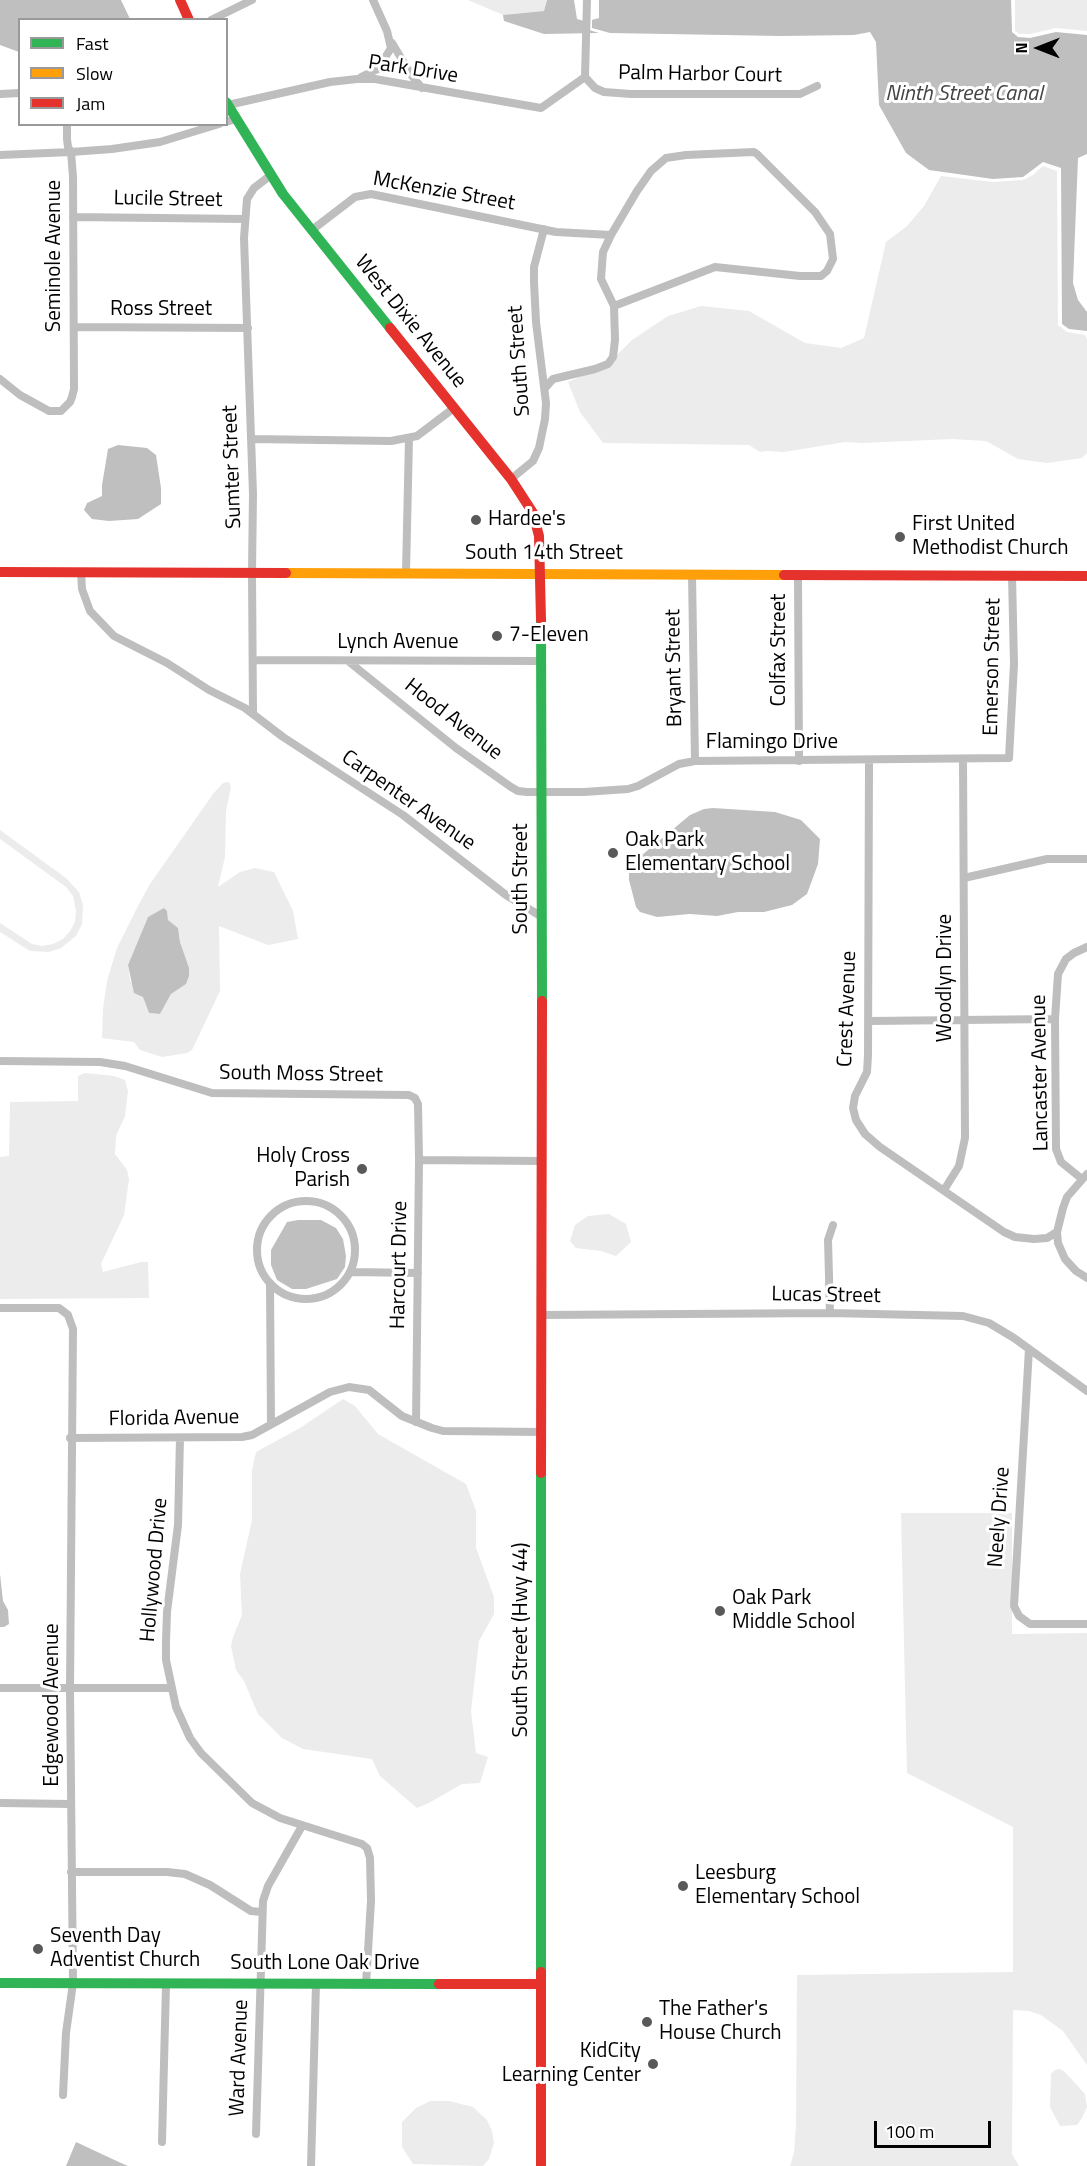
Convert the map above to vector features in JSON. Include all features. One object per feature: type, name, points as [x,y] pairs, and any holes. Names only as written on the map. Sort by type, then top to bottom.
[{"type":"main road","points":[[180,0],[188,18]]},
{"type":"main road","name":"West Dixie Avenue","points":[[231,120],[312,230],[527,503],[535,519],[539,536],[541,574]]},
{"type":"main road","name":"South 14th Street","points":[[0,572],[1087,576]]},
{"type":"main road","name":"South Street","points":[[541,574],[542,1184]]},
{"type":"main road","name":"South Street (Hwy 44)","points":[[541,2166],[542,1184]]},
{"type":"main road","name":"South Lone Oak Drive","points":[[0,1983],[541,1984]]},
{"type":"street","points":[[215,18],[252,0]]},
{"type":"street","points":[[373,0],[392,43],[411,76],[422,88]]},
{"type":"street","points":[[585,77],[587,0]]},
{"type":"street","points":[[357,79],[378,69],[389,54],[392,43]]},
{"type":"street","name":"Palm Harbor Court","points":[[585,77],[595,88],[603,92],[631,94],[800,94],[817,86]]},
{"type":"street","name":"Park Drive","points":[[228,103],[330,82],[375,79],[535,108],[545,107],[585,77]]},
{"type":"street","points":[[0,94],[18,93]]},
{"type":"street","name":"Seminole Avenue","points":[[0,379],[40,408],[55,412],[65,408],[70,402],[74,388],[73,217],[71,152],[68,147],[67,126]]},
{"type":"street","points":[[0,155],[71,152],[160,142],[212,126]]},
{"type":"street","points":[[545,388],[553,379],[595,369],[610,362],[615,349],[614,306],[601,279],[603,252],[651,171],[666,158],[754,152],[815,212],[825,225],[832,241],[831,265],[822,276],[800,276],[715,267],[614,306]]},
{"type":"street","name":"Lucile Street","points":[[73,217],[245,219],[250,194],[270,175]]},
{"type":"street","name":"McKenzie Street","points":[[312,230],[355,197],[371,194],[544,229],[575,234],[611,235]]},
{"type":"street","name":"Sumter Street","points":[[245,219],[243,249],[254,494],[252,572],[254,714]]},
{"type":"street","name":"South Street","points":[[511,480],[527,467],[537,454],[545,419],[545,388],[536,322],[534,282],[534,267],[544,229]]},
{"type":"street","name":"Ross Street","points":[[74,327],[248,328]]},
{"type":"street","points":[[251,439],[391,441],[409,438],[428,429],[454,408]]},
{"type":"street","points":[[406,573],[409,438]]},
{"type":"street","points":[[81,572],[85,600],[107,631],[254,714]]},
{"type":"street","name":"Bryant Street","points":[[692,574],[694,761]]},
{"type":"street","name":"Colfax Street","points":[[798,574],[799,761]]},
{"type":"street","name":"Emerson Street","points":[[1010,758],[1014,664],[1012,576]]},
{"type":"street","name":"Lynch Avenue","points":[[254,660],[542,662]]},
{"type":"street","name":"Hood Avenue","points":[[348,661],[456,748],[511,787],[518,791],[542,792]]},
{"type":"street","name":"Carpenter Avenue","points":[[254,714],[283,737],[403,815],[506,896],[542,917]]},
{"type":"street","name":"Flamingo Drive","points":[[542,792],[628,789],[679,764],[694,761],[1010,758]]},
{"type":"street","name":"Crest Avenue","points":[[869,760],[869,1021],[867,1072],[855,1096],[853,1108],[856,1120],[865,1134],[880,1147],[1015,1238],[1047,1238],[1057,1232]]},
{"type":"street","name":"Woodlyn Drive","points":[[944,1190],[959,1166],[964,1138],[963,760]]},
{"type":"street","points":[[964,878],[1047,859],[1087,859]]},
{"type":"street","name":"Lancaster Avenue","points":[[1057,1232],[1067,1197],[1084,1176],[1061,1162],[1056,1149],[1055,1019],[1058,974],[1066,959],[1087,947]]},
{"type":"street","points":[[869,1021],[1055,1019]]},
{"type":"street","name":"South Moss Street","points":[[0,1061],[100,1062],[125,1066],[212,1093],[409,1095],[415,1098],[418,1108]]},
{"type":"street","name":"Harcourt Drive","points":[[416,1422],[418,1108]]},
{"type":"street","points":[[419,1160],[542,1161]]},
{"type":"street","points":[[294,1203],[321,1204],[337,1212],[350,1227],[356,1244],[355,1262],[351,1272],[333,1291],[315,1297],[292,1296],[276,1289],[260,1269],[257,1260],[259,1233],[268,1218],[276,1211],[294,1203]]},
{"type":"street","points":[[830,1313],[828,1240],[833,1225]]},
{"type":"street","points":[[1057,1232],[1058,1243],[1065,1259],[1076,1271],[1087,1278]]},
{"type":"street","points":[[351,1272],[418,1273]]},
{"type":"street","points":[[270,1283],[271,1424]]},
{"type":"street","name":"Edgewood Avenue","points":[[0,1308],[59,1308],[68,1315],[73,1329],[70,1438],[73,1983],[66,2034],[63,2095]]},
{"type":"street","name":"Lucas Street","points":[[542,1315],[830,1313],[963,1316],[989,1323],[1087,1391]]},
{"type":"street","name":"Neely Drive","points":[[1029,1349],[1014,1606],[1019,1616],[1030,1624],[1087,1624]]},
{"type":"street","name":"Florida Avenue","points":[[70,1438],[242,1437],[252,1435],[330,1392],[349,1387],[369,1389],[394,1410],[416,1422],[443,1431],[542,1432]]},
{"type":"street","name":"Hollywood Drive","points":[[180,1438],[178,1524],[166,1632],[166,1660],[176,1707],[190,1738],[213,1767],[252,1803],[302,1826],[362,1844],[367,1848],[370,1858],[371,1901],[366,1984]]},
{"type":"street","points":[[0,1688],[171,1688]]},
{"type":"street","points":[[0,1803],[71,1804]]},
{"type":"street","name":"Ward Avenue","points":[[255,2134],[262,1912],[268,1886],[302,1826]]},
{"type":"street","points":[[71,1872],[185,1874],[210,1885],[251,1911],[262,1912]]},
{"type":"street","points":[[162,2142],[166,1984]]},
{"type":"street","points":[[311,2166],[316,1984]]},
{"type":"shaded area","points":[[468,0],[547,0],[544,11],[503,15]]},
{"type":"shaded area","points":[[1015,0],[1087,0],[1087,31],[1056,28],[1020,34],[1015,31]]},
{"type":"shaded area","points":[[1043,166],[1057,171],[1058,325],[1067,332],[1085,335],[1087,340],[1087,453],[1082,458],[1047,463],[1018,459],[986,441],[952,439],[845,442],[784,452],[760,452],[749,445],[603,443],[580,412],[568,382],[596,370],[617,355],[632,340],[668,316],[701,306],[749,311],[805,343],[841,348],[864,338],[886,242],[907,226],[924,206],[941,176],[993,182],[1023,180]]},
{"type":"shaded area","points":[[229,782],[231,787],[226,811],[225,857],[218,887],[240,872],[255,868],[274,872],[293,911],[298,939],[268,945],[219,926],[220,991],[192,1050],[187,1053],[162,1057],[140,1050],[134,1042],[102,1038],[107,981],[117,948],[150,884],[223,783]],"holes":[[[167,911],[168,920],[178,928],[185,957],[186,984],[171,994],[160,1014],[149,1013],[143,997],[130,980],[128,965],[148,917]]]},
{"type":"shaded area","points":[[0,830],[66,878],[79,892],[83,905],[82,924],[76,936],[61,948],[49,952],[30,951],[0,932],[0,923],[32,944],[42,946],[53,944],[63,939],[70,931],[75,922],[76,911],[73,896],[66,887],[0,839]]},
{"type":"shaded area","points":[[85,1073],[114,1076],[125,1080],[128,1091],[125,1116],[116,1136],[115,1154],[127,1170],[129,1179],[124,1215],[101,1264],[103,1272],[148,1262],[149,1298],[0,1299],[0,1157],[9,1156],[10,1102],[78,1101],[78,1076]]},
{"type":"shaded area","points":[[609,1214],[626,1224],[631,1242],[616,1256],[601,1251],[576,1248],[570,1241],[575,1225],[588,1216]]},
{"type":"shaded area","points":[[343,1399],[355,1406],[378,1434],[466,1484],[476,1511],[476,1548],[494,1597],[494,1614],[479,1641],[471,1711],[476,1753],[488,1757],[480,1783],[462,1784],[417,1808],[380,1776],[372,1759],[303,1749],[282,1738],[258,1714],[244,1681],[236,1670],[231,1646],[242,1615],[240,1574],[252,1520],[252,1470],[256,1452],[300,1428]]},
{"type":"shaded area","points":[[901,1513],[1012,1513],[1012,1634],[1087,1633],[1087,2065],[1063,2031],[1041,2015],[1029,2011],[1013,2010],[1012,2154],[1019,2166],[790,2166],[794,2153],[796,2124],[797,1975],[1013,1972],[1013,1827],[907,1773]]},
{"type":"shaded area","points":[[1059,2069],[1064,2071],[1085,2094],[1087,2107],[1077,2125],[1060,2126],[1050,2107],[1051,2074]]},
{"type":"shaded area","points":[[430,2101],[449,2101],[473,2107],[487,2120],[494,2143],[489,2159],[483,2166],[413,2164],[402,2147],[402,2122],[416,2108]]},
{"type":"water","points":[[0,0],[121,0],[130,18],[18,18],[18,52],[0,45]]},
{"type":"water","points":[[547,0],[574,0],[577,19],[588,22],[589,30],[599,33],[544,34],[504,21],[503,15],[544,11]]},
{"type":"water","name":"Ninth Street Canal","points":[[599,0],[1011,0],[1012,32],[1018,37],[1030,38],[1056,32],[1087,35],[1087,154],[1078,158],[1073,283],[1078,300],[1087,312],[1087,331],[1069,329],[1062,324],[1061,168],[1043,162],[1023,177],[993,179],[929,170],[906,153],[879,105],[876,42],[870,32],[854,35],[781,36],[610,33],[592,28],[592,20],[599,18]]},
{"type":"water","points":[[118,445],[147,448],[156,455],[161,504],[138,519],[109,521],[92,519],[84,510],[87,503],[102,496],[108,449]]},
{"type":"water","points":[[713,808],[775,812],[801,820],[820,839],[818,864],[807,894],[792,905],[764,912],[738,912],[717,916],[690,914],[657,917],[640,912],[636,907],[629,880],[629,872],[636,860],[690,815]]},
{"type":"water","points":[[164,908],[167,911],[168,920],[178,928],[189,976],[186,984],[171,994],[160,1014],[149,1013],[143,997],[134,993],[128,965],[148,917]]},
{"type":"water","points":[[321,1220],[336,1228],[343,1239],[346,1256],[345,1267],[337,1279],[306,1289],[292,1289],[277,1280],[271,1265],[271,1250],[287,1222]]},
{"type":"water","points":[[0,1574],[3,1601],[8,1610],[9,1624],[4,1627],[0,1627]]},
{"type":"water","points":[[76,2142],[121,2163],[128,2166],[66,2166]]},
{"type":"traffic: fast","points":[[228,105],[283,194],[390,328]]},
{"type":"traffic: fast","points":[[541,620],[542,1001]]},
{"type":"traffic: fast","points":[[541,1473],[541,1972]]},
{"type":"traffic: fast","points":[[0,1983],[439,1984]]},
{"type":"traffic: slow","points":[[286,573],[784,575]]},
{"type":"traffic: jam","points":[[180,0],[188,18]]},
{"type":"traffic: jam","points":[[390,328],[511,479],[533,513],[539,536],[541,620]]},
{"type":"traffic: jam","points":[[0,572],[286,573]]},
{"type":"traffic: jam","points":[[784,575],[1087,576]]},
{"type":"traffic: jam","points":[[541,1473],[542,1001]]},
{"type":"traffic: jam","points":[[541,1972],[541,2166]]},
{"type":"traffic: jam","points":[[439,1984],[541,1984]]},
{"type":"place","name":"Hardee's","points":[[476,520]]},
{"type":"place","name":"First United Methodist Church","points":[[900,537]]},
{"type":"place","name":"7-Eleven","points":[[497,636]]},
{"type":"place","name":"Oak Park Elementary School","points":[[613,853]]},
{"type":"place","name":"Holy Cross Parish","points":[[362,1169]]},
{"type":"place","name":"Oak Park Middle School","points":[[720,1611]]},
{"type":"place","name":"Leesburg Elementary School","points":[[683,1886]]},
{"type":"place","name":"Seventh Day Adventist Church","points":[[38,1949]]},
{"type":"place","name":"The Father's House Church","points":[[647,2022]]},
{"type":"place","name":"KidCity Learning Center","points":[[653,2064]]}]
